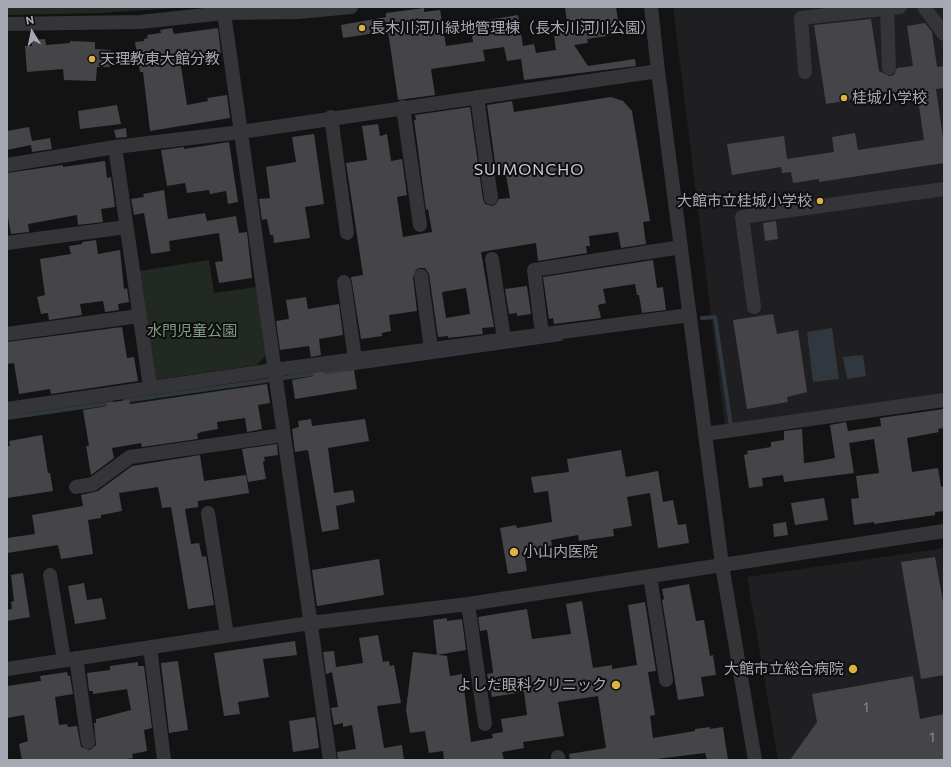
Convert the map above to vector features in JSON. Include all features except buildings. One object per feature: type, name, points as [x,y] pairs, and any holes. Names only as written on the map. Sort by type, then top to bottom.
[{"type":"street","points":[[7,24],[140,22],[224,13],[298,12],[351,7]]},
{"type":"street","points":[[651,7],[722,565],[755,760]]},
{"type":"street","points":[[924,7],[944,34]]},
{"type":"street","points":[[805,72],[801,18],[893,8],[889,68]]},
{"type":"street","points":[[224,13],[330,760]]},
{"type":"street","points":[[7,165],[115,147],[241,132],[331,117],[658,71]]},
{"type":"street","points":[[477,97],[491,198]]},
{"type":"street","points":[[403,107],[420,225]]},
{"type":"street","points":[[331,117],[347,233]]},
{"type":"street","points":[[115,147],[150,387]]},
{"type":"street","points":[[754,307],[742,217],[944,189]]},
{"type":"street","points":[[7,243],[126,227]]},
{"type":"street","points":[[542,334],[534,270],[681,247]]},
{"type":"street","points":[[492,259],[504,339]]},
{"type":"street","points":[[421,276],[431,349]]},
{"type":"street","points":[[344,282],[355,359]]},
{"type":"street","points":[[7,409],[150,387],[690,315]]},
{"type":"street","points":[[7,334],[139,316]]},
{"type":"street","points":[[705,434],[944,400]]},
{"type":"street","points":[[76,487],[93,484],[130,456],[283,435]]},
{"type":"street","points":[[208,513],[227,635]]},
{"type":"street","points":[[7,669],[310,623],[468,604],[944,531]]},
{"type":"street","points":[[50,575],[88,742]]},
{"type":"street","points":[[650,576],[666,680]]},
{"type":"street","points":[[468,604],[485,724]]},
{"type":"street","points":[[150,647],[164,760]]},
{"type":"shaded area","name":"大館市立桂城小学校","points":[[673,7],[944,7],[944,396],[725,428]]},
{"type":"shaded area","points":[[832,328],[839,379],[813,382],[807,332]]},
{"type":"shaded area","points":[[863,355],[866,376],[847,379],[843,357]]},
{"type":"shaded area","name":"大館市立総合病院","points":[[944,548],[944,760],[778,760],[747,577]]},
{"type":"green space","points":[[7,7],[189,7],[100,13],[7,15]]},
{"type":"green space","name":"水門児童公園","points":[[209,260],[214,293],[256,287],[266,355],[257,365],[155,380],[139,271]]},
{"type":"waterway","points":[[702,318],[715,317],[731,426],[733,426]]},
{"type":"waterway","points":[[284,378],[561,339]]},
{"type":"waterway","points":[[124,401],[271,380]]},
{"type":"waterway","points":[[7,418],[112,403]]},
{"type":"place","name":"長木川河川緑地管理棟（長木川河川公園）","points":[[362,28]]},
{"type":"place","name":"天理教東大館分教","points":[[92,59]]},
{"type":"place","name":"桂城小学校","points":[[844,98]]},
{"type":"place","name":"大館市立桂城小学校","points":[[820,201]]},
{"type":"place","name":"小山内医院","points":[[514,552]]},
{"type":"place","name":"大館市立総合病院","points":[[853,669]]},
{"type":"place","name":"よしだ眼科クリニック","points":[[616,685]]},
{"type":"district","name":"SUIMONCHO","points":[[529,170]]}]
